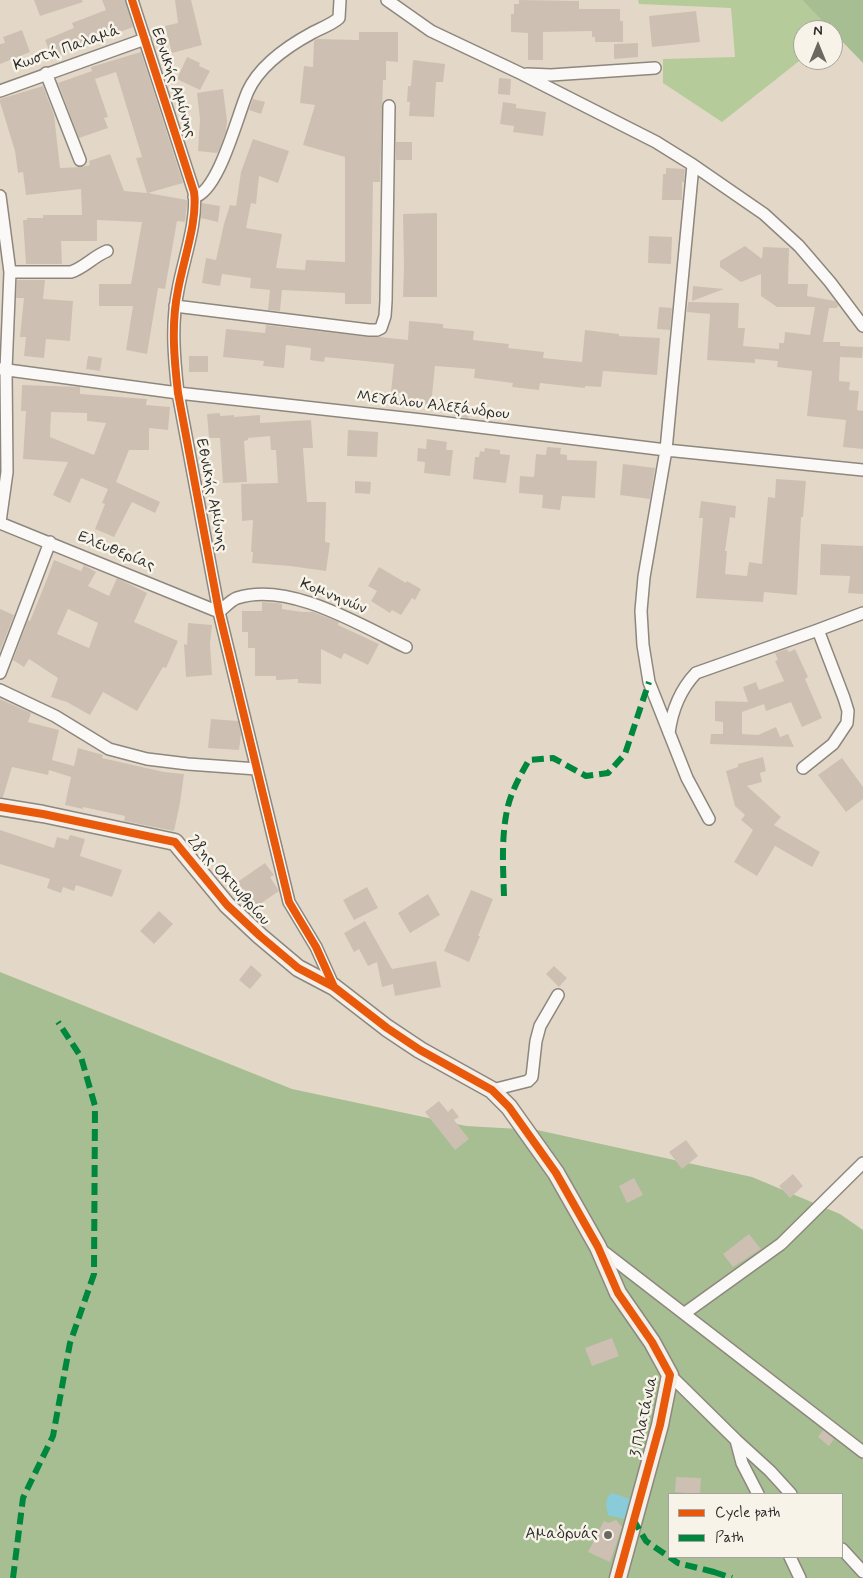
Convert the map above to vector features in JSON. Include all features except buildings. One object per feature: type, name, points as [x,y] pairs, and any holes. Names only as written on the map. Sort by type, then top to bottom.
[{"type":"street","name":"Εθνικής Αμύνης","points":[[132,0],[190,176],[194,197],[191,225],[175,306],[174,353],[178,392],[219,612],[289,902],[316,948],[334,987]]},
{"type":"street","points":[[194,197],[201,196],[216,173],[228,148],[247,94],[256,78],[265,67],[292,45],[339,18],[340,0]]},
{"type":"street","points":[[387,0],[431,31],[522,74],[656,142],[693,165],[764,214],[799,246],[830,282],[863,326]]},
{"type":"street","name":"Κωστή Παλαμά","points":[[0,91],[145,39]]},
{"type":"street","points":[[522,74],[551,75],[655,68]]},
{"type":"street","points":[[46,73],[80,160]]},
{"type":"street","points":[[175,306],[369,330],[381,328],[385,316],[386,301],[389,106]]},
{"type":"street","points":[[693,165],[666,450],[644,577],[641,611],[643,645],[649,682],[687,778],[710,819]]},
{"type":"street","points":[[0,196],[10,272],[3,369],[6,472],[0,522]]},
{"type":"street","points":[[10,272],[71,272],[78,270],[97,255],[107,251]]},
{"type":"street","name":"Μεγάλου Αλεξάνδρου","points":[[3,369],[178,392],[666,450],[863,470]]},
{"type":"street","name":"Ελευθερίας","points":[[0,522],[219,612]]},
{"type":"street","points":[[0,673],[50,542]]},
{"type":"street","name":"Κομνηνών","points":[[219,612],[236,598],[255,595],[285,595],[317,605],[406,647]]},
{"type":"street","points":[[669,735],[672,715],[685,684],[696,673],[863,613]]},
{"type":"street","points":[[803,768],[833,744],[847,723],[848,711],[844,698],[818,630]]},
{"type":"street","points":[[0,690],[55,716],[109,749],[147,759],[257,769]]},
{"type":"street","name":"28ης Οκτωβρίου","points":[[0,807],[43,814],[175,842],[227,905],[298,968],[334,987],[387,1028],[420,1050],[492,1090]]},
{"type":"street","points":[[492,1090],[528,1081],[532,1078],[536,1041],[540,1026],[558,995]]},
{"type":"street","name":"3 Πλατάνια","points":[[492,1090],[509,1107],[556,1173],[598,1247],[618,1293],[652,1342],[670,1375],[660,1425],[618,1578]]},
{"type":"street","points":[[685,1313],[781,1244],[863,1163]]},
{"type":"street","points":[[598,1247],[863,1452]]},
{"type":"street","points":[[670,1375],[791,1493]]},
{"type":"street","points":[[736,1440],[742,1463],[757,1493]]},
{"type":"street","points":[[843,1550],[863,1572]]},
{"type":"street","points":[[790,1558],[800,1578]]},
{"type":"green space","points":[[638,0],[802,0],[821,20],[793,20],[793,66],[722,122],[663,83],[663,59],[735,57],[731,8],[639,4]]},
{"type":"green space","points":[[802,0],[863,0],[863,63],[843,42],[843,20],[821,20]]},
{"type":"green space","points":[[0,972],[292,1089],[466,1126],[537,1130],[752,1177],[840,1214],[863,1230],[863,1578],[0,1578]]},
{"type":"water","points":[[612,1493],[633,1500],[628,1516],[624,1519],[608,1515],[607,1500]]},
{"type":"marked path","points":[[504,896],[504,828],[508,806],[520,776],[529,760],[553,758],[586,776],[608,773],[625,754],[649,682]]},
{"type":"marked path","points":[[13,1578],[23,1498],[53,1436],[70,1343],[94,1274],[95,1106],[81,1057],[58,1022]]},
{"type":"marked path","points":[[633,1519],[646,1541],[668,1556]]},
{"type":"marked path","points":[[671,1558],[678,1563],[714,1572],[713,1578]]},
{"type":"marked path","points":[[714,1572],[732,1578]]},
{"type":"cycle path","points":[[132,0],[194,192],[195,203],[192,228],[176,303],[174,354],[178,393],[219,612],[289,902],[316,947],[334,987]]},
{"type":"cycle path","points":[[0,807],[43,814],[175,842],[227,905],[298,968],[334,987],[387,1028],[420,1050],[492,1090],[509,1107],[556,1173],[598,1247],[618,1293],[652,1342],[670,1375],[660,1425],[618,1578]]},
{"type":"place","name":"Αμαδρυάς","points":[[608,1535]]}]
